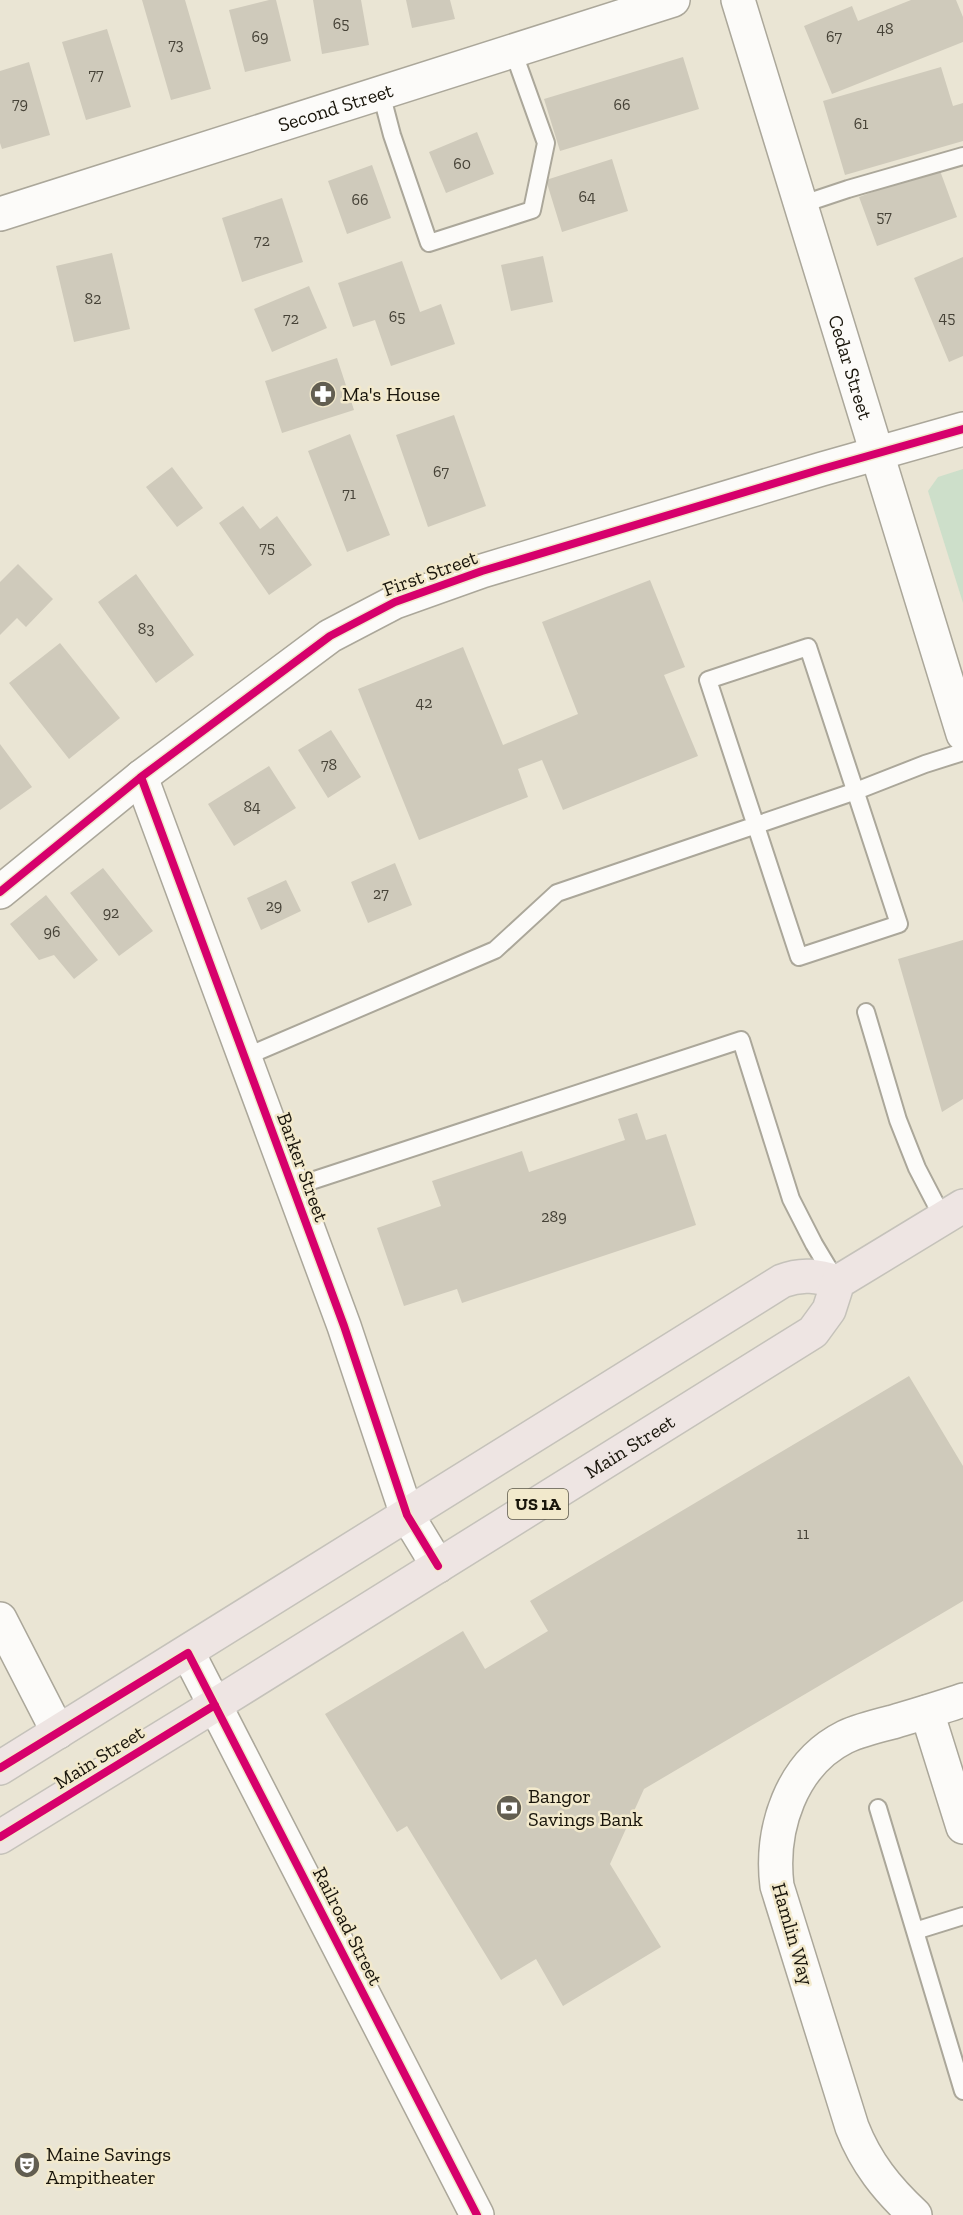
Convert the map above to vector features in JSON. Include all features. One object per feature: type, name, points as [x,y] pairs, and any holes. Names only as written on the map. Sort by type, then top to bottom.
[{"type":"main road","points":[[0,1768],[782,1281],[794,1276],[809,1275],[837,1282],[953,1212]]},
{"type":"main road","name":"Main Street","points":[[0,1837],[813,1332],[829,1310],[837,1282]]},
{"type":"street","name":"Second Street","points":[[0,214],[673,0]]},
{"type":"street","name":"Cedar Street","points":[[738,0],[963,734]]},
{"type":"street","name":"First Street","points":[[0,892],[141,777],[330,636],[395,602],[482,571],[963,429]]},
{"type":"street","name":"Barker Street","points":[[141,777],[344,1326],[407,1515],[438,1566]]},
{"type":"street","points":[[0,1619],[58,1732]]},
{"type":"street","name":"Railroad Street","points":[[188,1653],[477,2215]]},
{"type":"street","name":"Hamlin Way","points":[[915,2215],[874,2171],[864,2156],[855,2135],[783,1906],[775,1866],[779,1831],[789,1797],[808,1767],[818,1756],[846,1737],[963,1700]]},
{"type":"street","points":[[927,1712],[963,1827]]},
{"type":"lane","points":[[381,93],[392,135],[429,243],[440,240],[532,210],[546,143],[513,51]]},
{"type":"lane","points":[[800,206],[848,189],[963,156]]},
{"type":"lane","points":[[808,647],[899,924],[799,957],[756,825],[708,680],[808,647]]},
{"type":"lane","points":[[245,1057],[495,950],[557,892],[856,791],[963,752]]},
{"type":"lane","points":[[866,1012],[901,1127],[917,1168],[953,1212]]},
{"type":"lane","points":[[293,1187],[741,1040],[791,1199],[837,1282]]},
{"type":"lane","points":[[878,1808],[963,2091]]},
{"type":"lane","points":[[915,1931],[963,1916]]},
{"type":"green space","points":[[963,469],[963,603],[928,491],[938,477]]},
{"type":"building","points":[[142,0],[185,0],[211,89],[171,100]]},
{"type":"building","points":[[276,0],[291,61],[245,72],[229,10]]},
{"type":"building","points":[[313,0],[361,0],[369,45],[322,54]]},
{"type":"building","points":[[406,0],[450,0],[455,19],[412,28]]},
{"type":"building","points":[[911,0],[956,0],[963,17],[963,42],[832,94],[804,26],[852,6],[858,21]]},
{"type":"building","points":[[107,29],[131,107],[86,120],[62,42]]},
{"type":"building","points":[[683,57],[699,109],[560,151],[544,99]]},
{"type":"building","points":[[29,62],[50,135],[2,149],[0,143],[0,71]]},
{"type":"building","points":[[941,67],[953,106],[963,103],[963,141],[845,175],[823,101]]},
{"type":"building","points":[[477,132],[494,174],[446,193],[429,152]]},
{"type":"building","points":[[612,159],[628,211],[562,232],[546,180]]},
{"type":"building","points":[[372,165],[391,218],[347,234],[328,181]]},
{"type":"building","points":[[939,168],[957,217],[877,246],[859,197]]},
{"type":"building","points":[[282,198],[303,262],[242,282],[222,218]]},
{"type":"building","points":[[112,253],[130,329],[74,342],[56,266]]},
{"type":"building","points":[[543,256],[553,302],[511,311],[501,265]]},
{"type":"building","points":[[963,257],[963,356],[949,362],[914,278]]},
{"type":"building","points":[[402,261],[420,312],[441,304],[455,344],[391,366],[375,320],[353,327],[338,283]]},
{"type":"building","points":[[309,286],[327,328],[272,352],[254,309]]},
{"type":"building","points":[[337,358],[354,410],[282,433],[265,381]]},
{"type":"building","points":[[454,415],[486,506],[428,527],[396,435]]},
{"type":"building","points":[[350,434],[390,535],[347,552],[308,451]]},
{"type":"building","points":[[172,467],[203,508],[177,527],[146,487]]},
{"type":"building","points":[[243,506],[260,529],[277,516],[312,565],[269,595],[219,523]]},
{"type":"building","points":[[18,564],[53,599],[26,627],[17,618],[0,635],[0,582]]},
{"type":"building","points":[[136,574],[194,655],[156,683],[98,602]]},
{"type":"building","points":[[650,580],[685,667],[664,675],[698,756],[563,810],[542,760],[518,769],[528,797],[419,840],[358,689],[463,647],[503,745],[578,714],[542,622]]},
{"type":"building","points":[[60,643],[120,718],[69,759],[9,683]]},
{"type":"building","points":[[331,730],[361,777],[328,798],[298,750]]},
{"type":"building","points":[[0,744],[32,787],[0,810]]},
{"type":"building","points":[[269,766],[296,808],[234,846],[208,804]]},
{"type":"building","points":[[395,863],[412,905],[368,923],[351,882]]},
{"type":"building","points":[[103,868],[153,931],[119,956],[70,893]]},
{"type":"building","points":[[286,880],[301,911],[261,930],[247,898]]},
{"type":"building","points":[[46,895],[98,960],[74,979],[54,955],[39,960],[10,924]]},
{"type":"building","points":[[963,940],[963,1099],[942,1112],[898,959]]},
{"type":"building","points":[[637,1113],[646,1140],[666,1134],[696,1225],[462,1303],[457,1289],[404,1306],[377,1228],[441,1206],[432,1181],[522,1151],[529,1172],[625,1140],[618,1119]]},
{"type":"building","points":[[909,1376],[963,1466],[963,1601],[644,1789],[610,1864],[661,1947],[563,2006],[536,1959],[501,1980],[407,1826],[397,1832],[325,1714],[463,1631],[485,1669],[548,1631],[530,1601]]},
{"type":"cycle path","points":[[0,892],[141,777],[330,636],[395,602],[482,571],[963,429]]},
{"type":"cycle path","points":[[141,777],[344,1326],[407,1515],[438,1566]]},
{"type":"cycle path","points":[[0,1768],[188,1653],[477,2215]]},
{"type":"cycle path","points":[[0,1837],[215,1705]]},
{"type":"place","name":"Ma's House","points":[[323,394]]},
{"type":"place","name":"Bangor Savings Bank","points":[[509,1808]]},
{"type":"place","name":"Maine Savings Ampitheater","points":[[27,2165]]}]
